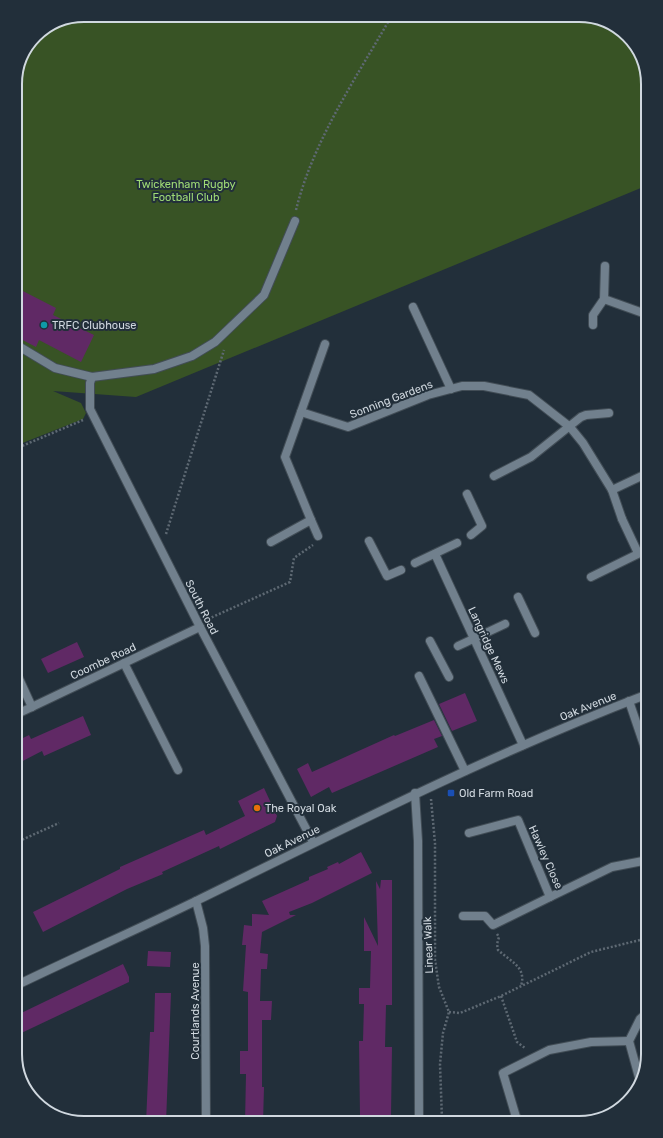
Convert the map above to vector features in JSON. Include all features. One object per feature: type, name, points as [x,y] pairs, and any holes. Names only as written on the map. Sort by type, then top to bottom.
[{"type":"street","points":[[22,348],[55,368],[92,377],[154,369],[192,356],[216,342],[264,295],[295,220]]},
{"type":"street","points":[[593,325],[593,315],[604,299],[605,266]]},
{"type":"street","points":[[604,299],[641,312]]},
{"type":"street","points":[[413,307],[451,389]]},
{"type":"street","points":[[318,536],[285,457],[325,344]]},
{"type":"street","name":"South Road","points":[[92,377],[90,383],[90,410],[199,625],[313,842]]},
{"type":"street","name":"Sonning Gardens","points":[[301,412],[348,427],[428,395],[462,386],[484,386],[529,395],[570,427],[583,443],[612,490],[622,519],[638,553]]},
{"type":"street","points":[[494,476],[531,458],[586,415],[610,413]]},
{"type":"street","points":[[612,490],[641,476]]},
{"type":"street","points":[[467,494],[482,526],[471,535]]},
{"type":"street","points":[[271,542],[311,520]]},
{"type":"street","points":[[368,541],[387,576],[401,570]]},
{"type":"street","points":[[415,563],[457,543]]},
{"type":"street","points":[[591,578],[641,552]]},
{"type":"street","name":"Langridge Mews","points":[[435,554],[524,745]]},
{"type":"street","points":[[518,597],[522,615],[535,633]]},
{"type":"street","points":[[458,646],[504,624]]},
{"type":"street","name":"Coombe Road","points":[[22,711],[124,663],[199,625]]},
{"type":"street","points":[[430,641],[440,654],[449,677]]},
{"type":"street","points":[[124,663],[178,770]]},
{"type":"street","points":[[420,676],[465,771]]},
{"type":"street","points":[[22,685],[32,706]]},
{"type":"street","name":"Oak Avenue","points":[[22,983],[196,901],[313,842],[431,786],[524,745],[641,697]]},
{"type":"street","points":[[629,702],[641,737]]},
{"type":"street","points":[[415,794],[418,841],[419,1116]]},
{"type":"street","name":"Hawley Close","points":[[470,833],[518,820],[550,897],[612,867],[641,861]]},
{"type":"street","points":[[463,916],[485,916],[493,924],[550,897]]},
{"type":"street","name":"Courtlands Avenue","points":[[196,901],[203,928],[205,946],[206,1116]]},
{"type":"street","points":[[638,1074],[629,1041],[641,1018]]},
{"type":"street","points":[[516,1116],[503,1073],[549,1050],[591,1042],[629,1041]]},
{"type":"path","points":[[295,220],[301,191],[324,136],[388,22]]},
{"type":"path","points":[[161,550],[224,349]]},
{"type":"path","points":[[22,446],[93,416]]},
{"type":"path","points":[[199,625],[290,582],[294,558],[313,545],[310,540],[318,536]]},
{"type":"path","name":"Linear Walk","points":[[431,786],[434,843],[435,960],[439,987],[449,1012]]},
{"type":"path","points":[[22,840],[59,823]]},
{"type":"path","points":[[493,924],[499,937],[497,944],[498,950],[521,969],[524,978],[520,987]]},
{"type":"path","points":[[442,1116],[440,1064],[443,1033],[449,1012],[460,1013],[501,996],[591,952],[641,940]]},
{"type":"path","points":[[501,996],[517,1042],[536,1057]]},
{"type":"green space","name":"Twickenham Rugby Football Club","points":[[84,22],[583,22],[599,25],[613,32],[626,43],[631,50],[639,68],[641,84],[641,188],[136,397],[53,391],[81,403],[86,413],[83,419],[22,443],[22,80],[27,60],[32,50],[40,40],[50,32],[72,23]]},
{"type":"building","name":"TRFC Clubhouse","points":[[22,291],[56,308],[53,315],[94,335],[81,362],[39,340],[36,347],[22,340]]},
{"type":"building","points":[[77,642],[84,657],[48,673],[41,659]]},
{"type":"building","points":[[465,693],[477,721],[452,731],[439,704]]},
{"type":"building","points":[[83,716],[91,735],[44,756],[42,751],[22,761],[22,738],[29,735],[31,739]]},
{"type":"building","points":[[434,720],[442,736],[434,739],[438,747],[332,793],[329,787],[311,797],[297,769],[308,763],[312,772],[394,735],[395,736]]},
{"type":"building","points":[[264,788],[277,816],[275,822],[220,849],[219,846],[162,872],[163,874],[127,889],[43,932],[33,912],[120,869],[120,867],[204,830],[206,835],[245,816],[238,801]]},
{"type":"building","points":[[361,852],[372,873],[312,903],[289,912],[290,915],[296,915],[262,932],[260,953],[268,954],[267,969],[261,969],[260,1001],[272,1001],[271,1020],[262,1020],[263,1116],[245,1116],[246,1074],[240,1074],[240,1051],[248,1051],[248,992],[243,991],[246,945],[242,945],[244,925],[252,926],[252,914],[269,915],[262,901],[309,880],[309,877],[328,869],[327,867],[338,862],[339,864]]},
{"type":"building","points":[[381,880],[392,880],[392,1005],[386,1005],[385,1047],[392,1047],[391,1116],[360,1116],[359,1041],[363,1041],[364,1004],[359,1004],[359,988],[370,988],[371,951],[364,951],[364,917],[378,946],[376,881],[380,889]]},
{"type":"building","points":[[148,951],[171,952],[170,967],[147,966]]},
{"type":"building","points":[[123,964],[129,977],[129,982],[22,1033],[22,1013]]},
{"type":"building","points":[[155,993],[171,993],[166,1116],[146,1116],[150,1032],[154,1032]]},
{"type":"place","name":"TRFC Clubhouse","points":[[44,325]]},
{"type":"place","name":"Old Farm Road","points":[[451,793]]},
{"type":"place","name":"The Royal Oak","points":[[257,808]]}]
